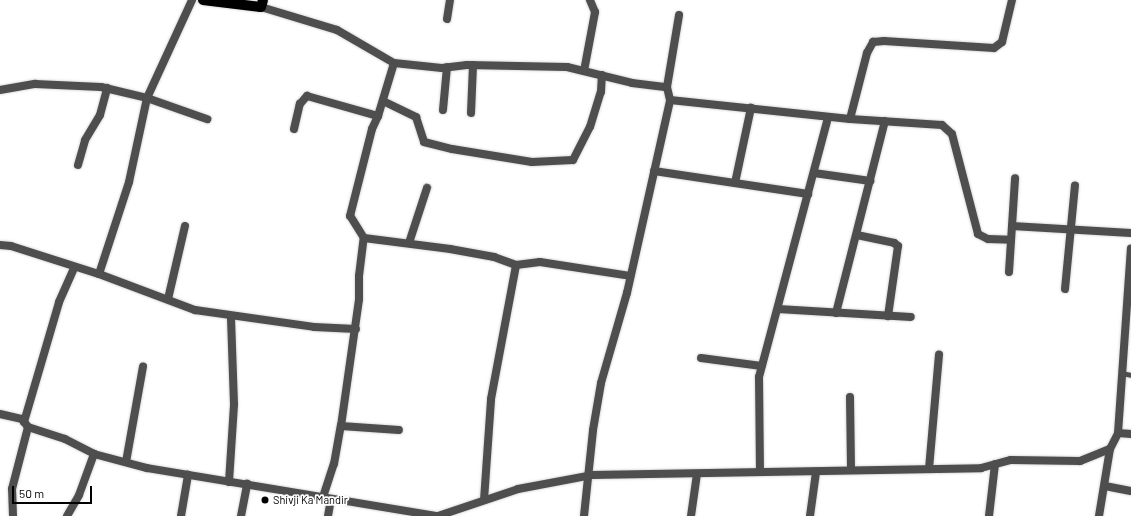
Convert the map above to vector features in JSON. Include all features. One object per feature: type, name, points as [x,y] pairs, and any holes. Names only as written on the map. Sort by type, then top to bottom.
[{"type":"main road","points":[[203,0],[262,4]]},
{"type":"street","points":[[99,274],[129,182],[147,98],[192,0]]},
{"type":"street","points":[[447,19],[450,0]]},
{"type":"street","points":[[584,71],[594,12],[590,0]]},
{"type":"street","points":[[850,119],[867,53],[873,42],[884,41],[994,48],[1002,42],[1012,0]]},
{"type":"street","points":[[262,4],[337,30],[394,63],[447,68],[472,65],[567,68],[632,83],[667,87]]},
{"type":"street","points":[[584,516],[601,383],[630,276],[670,100],[667,87],[679,15]]},
{"type":"street","points":[[328,516],[327,498],[341,426],[356,329],[358,276],[364,238],[350,216],[370,136],[383,102],[394,63]]},
{"type":"street","points":[[471,113],[472,65]]},
{"type":"street","points":[[444,110],[447,68]]},
{"type":"street","points":[[383,102],[416,117],[424,142],[452,149],[532,162],[573,160],[590,127],[601,92],[602,75]]},
{"type":"street","points":[[0,90],[34,84],[66,84],[107,88],[147,98],[207,119]]},
{"type":"street","points":[[78,165],[85,140],[100,115],[107,88]]},
{"type":"street","points":[[294,129],[300,104],[307,96],[378,116]]},
{"type":"street","points":[[670,100],[828,117],[942,125],[949,130],[975,230],[984,238],[1011,240]]},
{"type":"street","points":[[735,183],[751,108]]},
{"type":"street","points":[[760,472],[758,390],[761,366],[778,308],[828,117]]},
{"type":"street","points":[[836,313],[885,121]]},
{"type":"street","points":[[654,171],[808,194]]},
{"type":"street","points":[[814,173],[870,181]]},
{"type":"street","points":[[1009,272],[1015,178]]},
{"type":"street","points":[[1065,289],[1075,185]]},
{"type":"street","points":[[409,243],[427,188]]},
{"type":"street","points":[[168,299],[185,226]]},
{"type":"street","points":[[1012,226],[1071,228],[1131,233]]},
{"type":"street","points":[[857,235],[894,243],[898,246],[888,316]]},
{"type":"street","points":[[364,238],[409,243],[494,257],[516,265],[540,262],[630,276]]},
{"type":"street","points":[[0,245],[11,246],[74,268],[99,274],[195,310],[314,327],[356,329]]},
{"type":"street","points":[[1099,516],[1110,449],[1118,433],[1121,374],[1129,301],[1131,248]]},
{"type":"street","points":[[484,500],[490,399],[516,265]]},
{"type":"street","points":[[13,516],[12,489],[26,424],[60,302],[74,268]]},
{"type":"street","points":[[778,308],[911,317]]},
{"type":"street","points":[[229,482],[234,404],[231,316]]},
{"type":"street","points":[[929,469],[939,354]]},
{"type":"street","points":[[701,358],[761,366]]},
{"type":"street","points":[[126,462],[143,367]]},
{"type":"street","points":[[850,397],[851,469]]},
{"type":"street","points":[[0,414],[65,439],[94,454],[126,462],[188,475],[247,484],[413,514],[438,516],[518,489],[588,476],[816,472],[851,469],[981,468],[1011,460],[1080,461],[1110,449]]},
{"type":"street","points":[[341,426],[399,430]]},
{"type":"street","points":[[1118,433],[1131,434]]},
{"type":"street","points":[[66,516],[79,495],[94,454]]},
{"type":"street","points":[[989,516],[995,464]]},
{"type":"street","points":[[810,516],[816,472]]},
{"type":"street","points":[[691,516],[697,474]]},
{"type":"street","points":[[181,516],[188,475]]},
{"type":"street","points":[[242,516],[247,484]]},
{"type":"street","points":[[1105,486],[1131,491]]},
{"type":"lane","points":[[1121,374],[1131,375]]},
{"type":"place","name":"Shivji Ka Mandir","points":[[265,500]]}]
